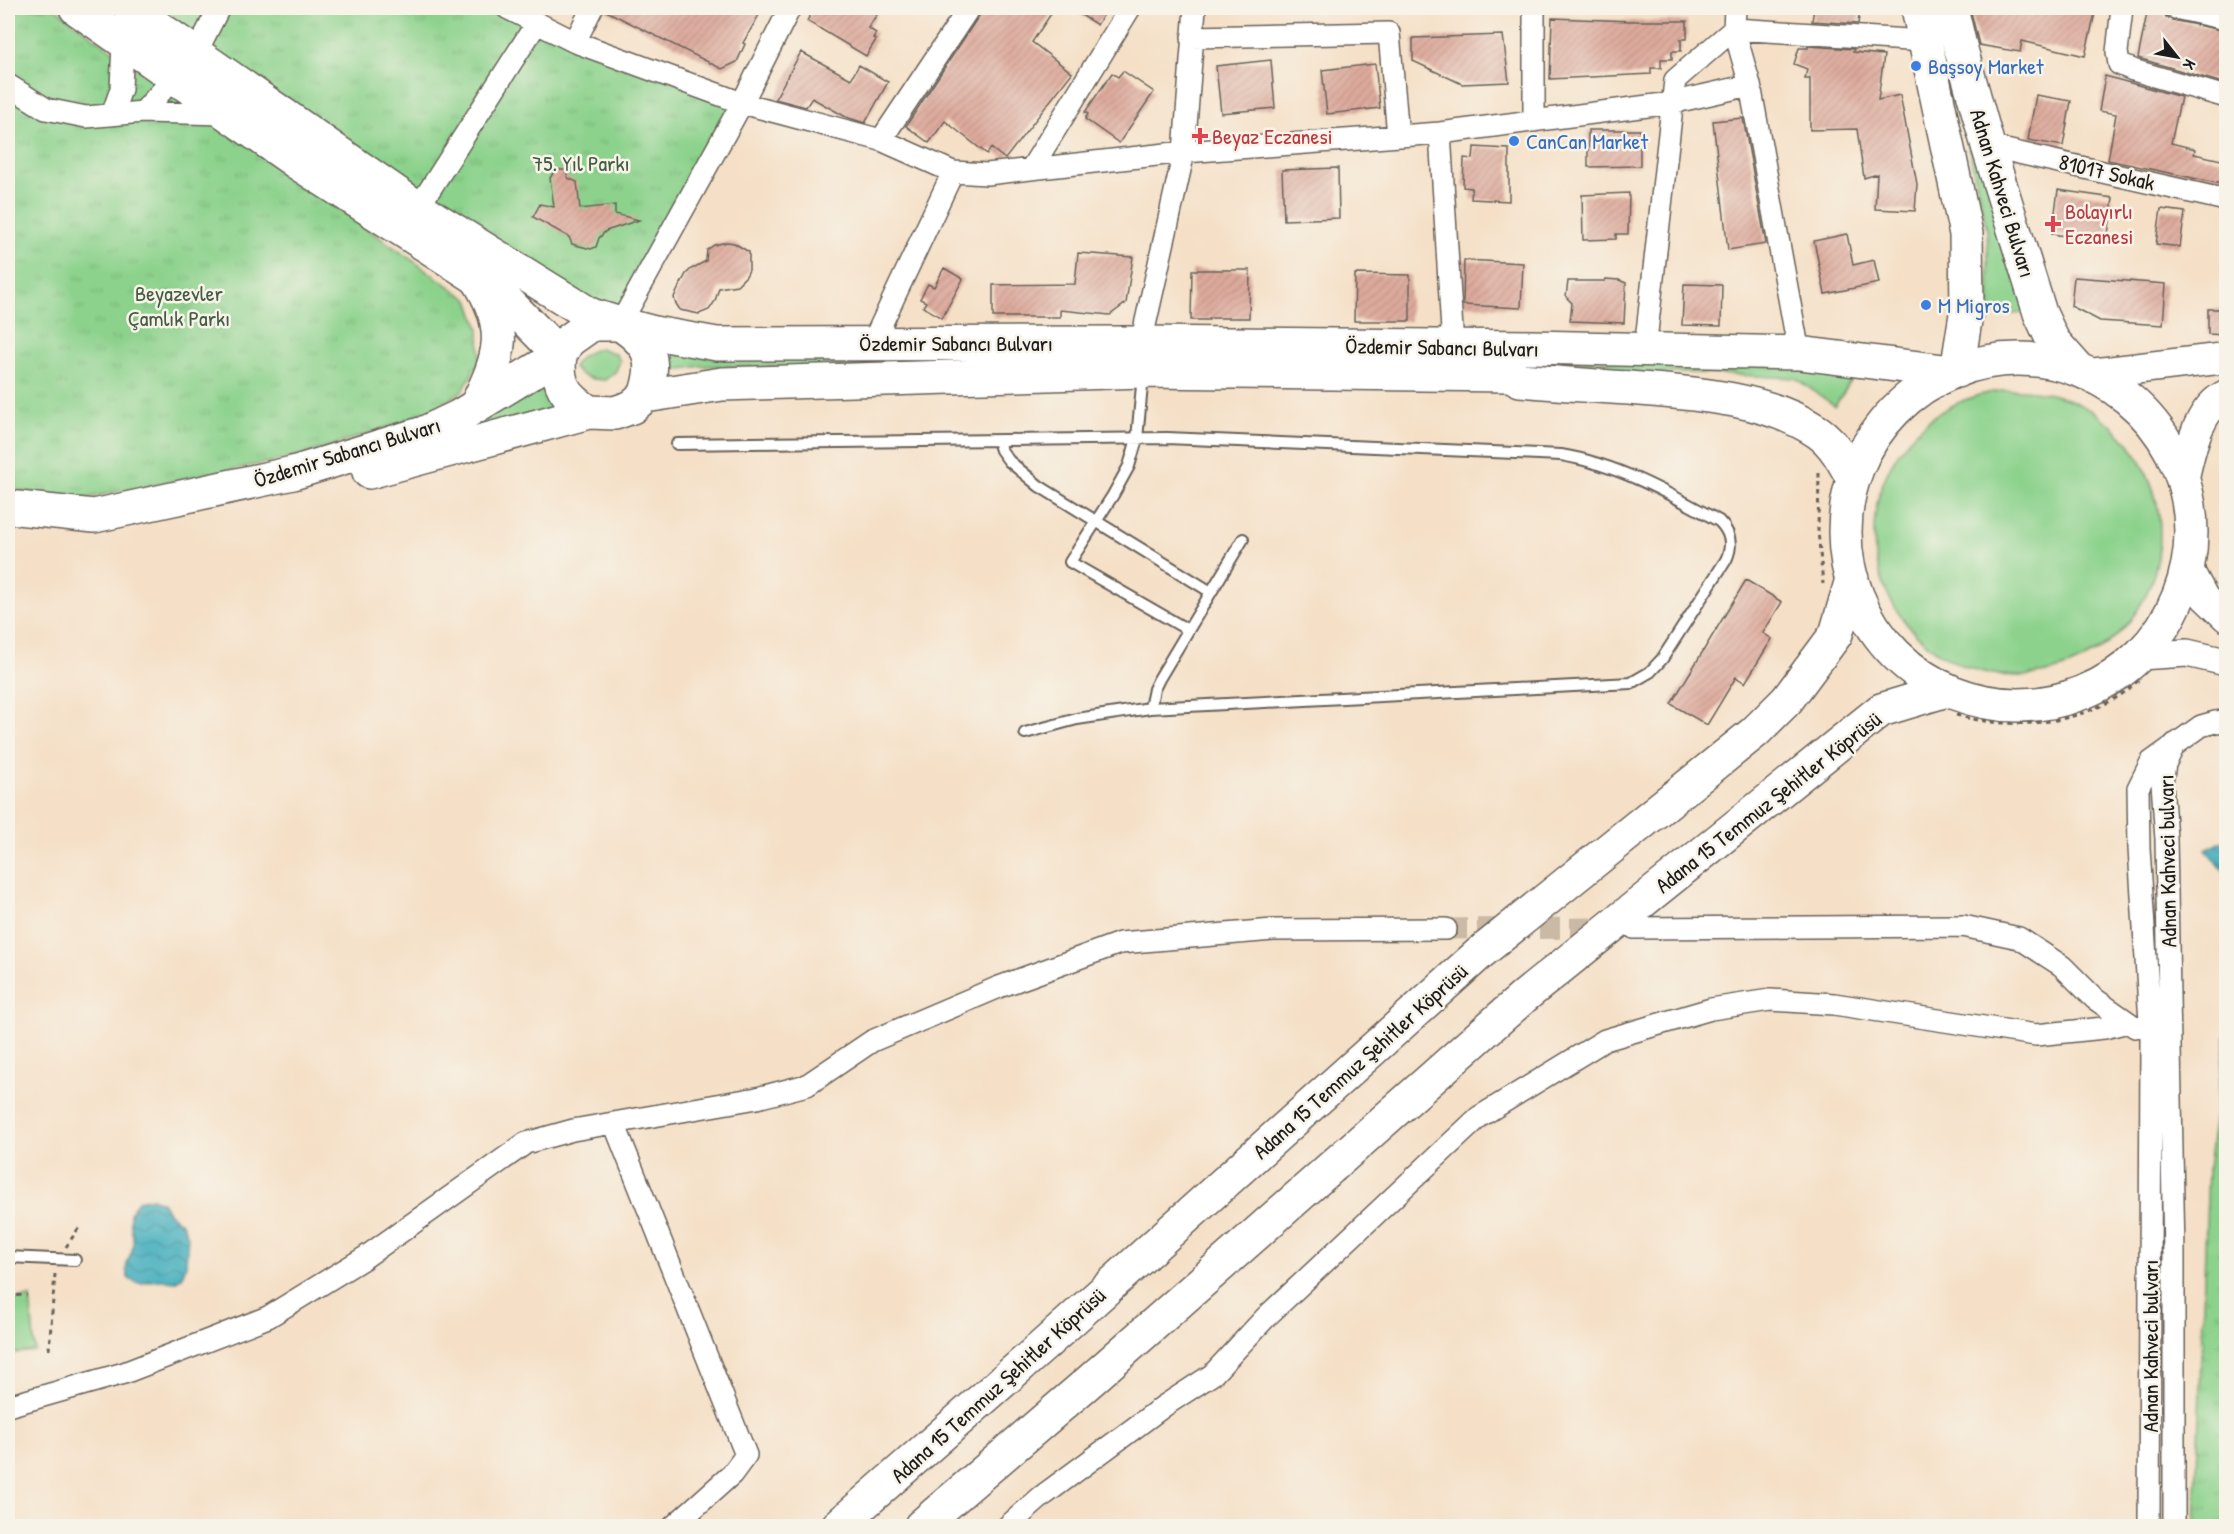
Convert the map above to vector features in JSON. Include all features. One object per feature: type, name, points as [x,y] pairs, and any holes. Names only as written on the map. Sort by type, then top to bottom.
[{"type":"main road","points":[[76,8],[296,162],[496,290],[560,355],[558,371],[562,387],[573,401],[589,412]]},
{"type":"main road","points":[[130,8],[418,208],[591,315],[620,324],[638,335],[647,348],[651,362],[651,379],[645,396]]},
{"type":"main road","name":"Adnan Kahveci Bulvarı","points":[[1918,8],[1966,234],[1967,308],[1954,372]]},
{"type":"main road","name":"Adnan Kahveci Bulvarı","points":[[1951,8],[1988,146],[2040,313],[2053,341],[2083,371]]},
{"type":"main road","points":[[476,406],[495,366],[499,345],[494,309],[477,278]]},
{"type":"main road","name":"Özdemir Sabancı Bulvarı","points":[[8,507],[94,516],[293,473],[424,433],[458,417],[560,355],[568,341],[592,324],[620,324],[654,333],[717,344],[872,344],[1511,375],[1520,380],[1672,392],[1758,406],[1793,418],[1819,433],[1832,446],[1844,460],[1853,479]]},
{"type":"main road","name":"Özdemir Sabancı Bulvarı","points":[[8,529],[92,537],[217,513],[589,412],[615,413],[632,406],[645,396],[722,384],[1142,357],[1453,347],[1799,353],[1954,372]]},
{"type":"main road","points":[[2083,371],[2135,403],[2152,421],[2169,447],[2183,481],[2189,504],[2191,556],[2181,592],[2143,665],[2117,675],[2088,691],[2035,706],[2007,705],[1976,700],[1949,702],[1930,681],[1889,648],[1875,630],[1859,601],[1838,586],[1846,553],[1847,500],[1853,479],[1867,448],[1895,409],[1923,388],[1954,372],[2007,360],[2032,360],[2083,371],[2226,358]]},
{"type":"main road","points":[[2183,481],[2203,419],[2218,399],[2226,395]]},
{"type":"main road","name":"Adana 15 Temmuz Şehitler Köprüsü","points":[[838,1527],[1462,969],[1755,732],[1787,700],[1836,634],[1838,586]]},
{"type":"main road","name":"Adana 15 Temmuz Şehitler Köprüsü","points":[[921,1527],[1505,1016],[1526,995],[1881,710],[1949,702]]},
{"type":"street","points":[[143,112],[196,53],[219,8]]},
{"type":"street","points":[[507,8],[574,42],[742,104],[881,140],[953,172],[987,174],[1184,152],[1440,133],[1671,103],[1750,85]]},
{"type":"street","points":[[574,42],[592,8]]},
{"type":"street","points":[[620,324],[742,104],[790,8]]},
{"type":"street","points":[[881,140],[969,8]]},
{"type":"street","points":[[1031,169],[1130,8]]},
{"type":"street","points":[[1142,357],[1184,152],[1195,8]]},
{"type":"street","points":[[1534,8],[1534,121]]},
{"type":"street","points":[[1735,8],[1734,29],[1750,85],[1799,353]]},
{"type":"street","points":[[2122,8],[2117,52],[2119,64],[2226,97]]},
{"type":"street","points":[[2175,8],[2226,19]]},
{"type":"street","points":[[418,208],[536,24]]},
{"type":"street","points":[[1645,350],[1675,80],[1734,29],[1924,41]]},
{"type":"street","points":[[1192,37],[1389,33],[1398,136]]},
{"type":"street","points":[[112,116],[121,89],[123,42]]},
{"type":"street","points":[[8,85],[46,109],[86,117],[143,112],[226,114]]},
{"type":"street","points":[[1440,133],[1453,347]]},
{"type":"street","name":"81017 Sokak","points":[[1988,146],[2226,200]]},
{"type":"street","points":[[872,344],[953,172]]},
{"type":"street","points":[[2191,556],[2190,570],[2205,598],[2226,618]]},
{"type":"street","points":[[2143,665],[2187,653],[2226,662]]},
{"type":"street","points":[[2175,744],[2201,726],[2226,721]]},
{"type":"street","name":"Adnan Kahveci bulvarı","points":[[2149,1527],[2151,1038],[2139,848],[2138,788],[2151,762],[2175,744]]},
{"type":"street","name":"Adnan Kahveci bulvarı","points":[[2174,1527],[2174,1243],[2166,839],[2162,783],[2165,764],[2175,744]]},
{"type":"street","points":[[1634,928],[1963,926],[2019,938],[2062,966],[2096,999],[2151,1038]]},
{"type":"street","points":[[8,1406],[124,1373],[268,1317],[364,1258],[526,1143],[573,1130],[757,1098],[807,1085],[872,1041],[999,987],[1120,943],[1273,930],[1446,929]]},
{"type":"street","points":[[1008,1527],[1051,1490],[1164,1406],[1213,1374],[1266,1317],[1479,1117],[1605,1040],[1711,1009],[1770,1000],[1834,1004],[2036,1035],[2104,1028],[2127,1022]]},
{"type":"street","points":[[614,1123],[746,1455],[732,1474],[674,1527]]},
{"type":"lane","points":[[1142,357],[1137,440],[1121,481],[1070,562],[1188,630]]},
{"type":"lane","points":[[677,444],[1167,438],[1561,455],[1583,459],[1620,471],[1713,518],[1725,526],[1730,539],[1726,560],[1662,659],[1650,672],[1632,683],[1150,708],[1077,719],[1025,733]]},
{"type":"lane","points":[[998,441],[1001,450],[1038,486],[1211,592]]},
{"type":"lane","points":[[1150,708],[1154,689],[1159,679],[1243,539]]},
{"type":"lane","points":[[8,1257],[75,1260]]},
{"type":"path","points":[[1820,468],[1818,531],[1838,586]]},
{"type":"path","points":[[1949,702],[1997,724],[2021,725],[2056,720],[2084,712],[2119,696],[2143,665]]},
{"type":"path","points":[[49,1350],[57,1260],[80,1226]]},
{"type":"path","points":[[8,1296],[27,1295]]},
{"type":"green space","name":"Beyazevler Çamlık Parkı","points":[[8,8],[55,8],[469,300],[479,329],[480,361],[462,391],[425,415],[296,457],[86,498],[8,490]]},
{"type":"green space","name":"75. Yıl Parkı","points":[[134,8],[507,8],[742,103],[620,324]]},
{"type":"green space","points":[[1937,8],[2033,313],[1990,314],[1987,230]]},
{"type":"green space","points":[[600,348],[616,354],[620,361],[616,371],[605,380],[587,377],[573,367],[585,355]]},
{"type":"green space","points":[[657,350],[1704,362],[1857,372],[1835,406],[1795,378],[1697,373],[702,366],[660,372]]},
{"type":"green space","points":[[540,381],[554,409],[94,529],[50,529],[8,521],[96,525]]},
{"type":"green space","points":[[2017,390],[2045,393],[2072,401],[2096,414],[2118,432],[2136,454],[2149,478],[2157,505],[2160,533],[2157,561],[2149,588],[2136,612],[2118,634],[2096,652],[2072,665],[2045,673],[2017,676],[1989,673],[1962,665],[1938,652],[1916,634],[1898,612],[1885,588],[1877,561],[1874,533],[1877,505],[1885,478],[1898,454],[1916,432],[1938,414],[1962,401],[1989,393]]},
{"type":"green space","points":[[2226,1032],[2226,1526],[2195,1526],[2208,1168]]},
{"type":"green space","points":[[30,1297],[35,1351],[8,1354],[8,1300]]},
{"type":"water","points":[[2226,840],[2226,873],[2206,850]]},
{"type":"water","points":[[152,1198],[162,1202],[168,1212],[182,1224],[188,1236],[186,1265],[182,1277],[175,1282],[156,1280],[137,1283],[128,1278],[127,1264],[133,1242],[130,1213],[138,1201]]},
{"type":"building","points":[[605,8],[763,8],[743,43],[745,44],[737,62],[722,69],[604,10]]},
{"type":"building","points":[[814,8],[881,8],[868,28],[876,33],[873,38],[876,40],[866,56],[807,21]]},
{"type":"building","points":[[984,8],[1055,8],[1032,42],[1072,73],[1005,159],[991,148],[987,154],[945,121],[929,143],[906,126]]},
{"type":"building","points":[[1070,8],[1108,8],[1097,25]]},
{"type":"building","points":[[1814,8],[1860,8],[1858,24],[1812,21]]},
{"type":"building","points":[[1970,8],[2070,8],[2095,13],[2085,56],[2022,41],[2020,52],[1979,45]]},
{"type":"building","points":[[2148,8],[2163,11],[2166,17],[2172,20],[2226,31],[2226,84],[2138,58]]},
{"type":"building","points":[[1552,18],[1687,21],[1687,39],[1681,39],[1681,51],[1672,51],[1672,59],[1661,59],[1661,68],[1651,68],[1651,74],[1550,79]]},
{"type":"building","points":[[1503,35],[1509,82],[1462,84],[1413,61],[1413,38]]},
{"type":"building","points":[[1808,46],[1854,49],[1853,52],[1884,55],[1878,100],[1900,95],[1917,184],[1915,211],[1875,209],[1877,174],[1864,178],[1857,129],[1810,130],[1810,79],[1805,79],[1807,69],[1794,64],[1799,48],[1808,48]]},
{"type":"building","points":[[801,52],[851,79],[859,65],[888,82],[865,123],[846,117],[812,98],[806,107],[775,99]]},
{"type":"building","points":[[1271,60],[1275,108],[1221,113],[1216,66]]},
{"type":"building","points":[[1375,64],[1380,108],[1327,114],[1322,70]]},
{"type":"building","points":[[1123,71],[1154,92],[1119,143],[1085,119],[1088,114],[1085,112],[1112,73],[1118,77]]},
{"type":"building","points":[[2105,76],[2181,97],[2171,143],[2195,149],[2194,154],[2226,161],[2226,185],[2108,160],[2116,114],[2099,111]]},
{"type":"building","points":[[2036,95],[2071,101],[2063,146],[2028,140]]},
{"type":"building","points":[[1743,118],[1766,244],[1728,250],[1713,121]]},
{"type":"building","points":[[1588,130],[1640,130],[1640,166],[1588,167]]},
{"type":"building","points":[[1474,147],[1509,149],[1509,201],[1471,199],[1472,188],[1463,187],[1464,158],[1473,159]]},
{"type":"building","points":[[1338,168],[1339,218],[1284,220],[1282,170]]},
{"type":"building","points":[[555,170],[566,170],[568,178],[577,182],[580,209],[615,205],[615,214],[639,220],[606,231],[599,238],[596,247],[591,249],[572,244],[569,237],[533,217],[540,204],[554,207],[550,178]]},
{"type":"building","points":[[2058,190],[2113,198],[2107,242],[2052,234]]},
{"type":"building","points":[[1629,193],[1628,234],[1616,234],[1616,239],[1583,240],[1582,195]]},
{"type":"building","points":[[2161,209],[2185,212],[2180,247],[2156,244]]},
{"type":"building","points":[[1847,234],[1853,265],[1874,260],[1879,283],[1825,294],[1814,241]]},
{"type":"building","points":[[734,243],[749,252],[749,270],[746,276],[737,285],[719,288],[709,310],[699,314],[680,310],[674,297],[686,274],[706,261],[707,250],[714,245]]},
{"type":"building","points":[[1078,253],[1133,257],[1126,303],[1110,315],[1060,310],[1060,317],[993,317],[993,285],[1075,284]]},
{"type":"building","points":[[1464,260],[1523,263],[1521,308],[1463,305]]},
{"type":"building","points":[[944,268],[963,279],[942,318],[923,307],[926,302],[920,299],[928,284],[934,287]]},
{"type":"building","points":[[1192,270],[1250,270],[1249,318],[1191,320]]},
{"type":"building","points":[[1355,274],[1410,275],[1410,321],[1354,321]]},
{"type":"building","points":[[2074,277],[2166,284],[2163,325],[2100,321],[2071,306]]},
{"type":"building","points":[[1605,279],[1626,283],[1624,323],[1570,321],[1572,303],[1566,297],[1568,281],[1605,281]]},
{"type":"building","points":[[1684,284],[1722,285],[1721,326],[1682,325]]},
{"type":"building","points":[[2208,309],[2226,309],[2226,335],[2208,334]]},
{"type":"building","points":[[1746,580],[1782,602],[1763,633],[1772,639],[1745,683],[1736,677],[1707,725],[1671,704]]},
{"type":"tunnel","points":[[1446,929],[1610,928]]},
{"type":"place","name":"Başsoy Market","points":[[1916,66]]},
{"type":"place","name":"Beyaz Eczanesi","points":[[1200,136]]},
{"type":"place","name":"CanCan Market","points":[[1514,141]]},
{"type":"place","name":"Bolayırlı Eczanesi","points":[[2053,224]]},
{"type":"place","name":"M Migros","points":[[1926,305]]}]
